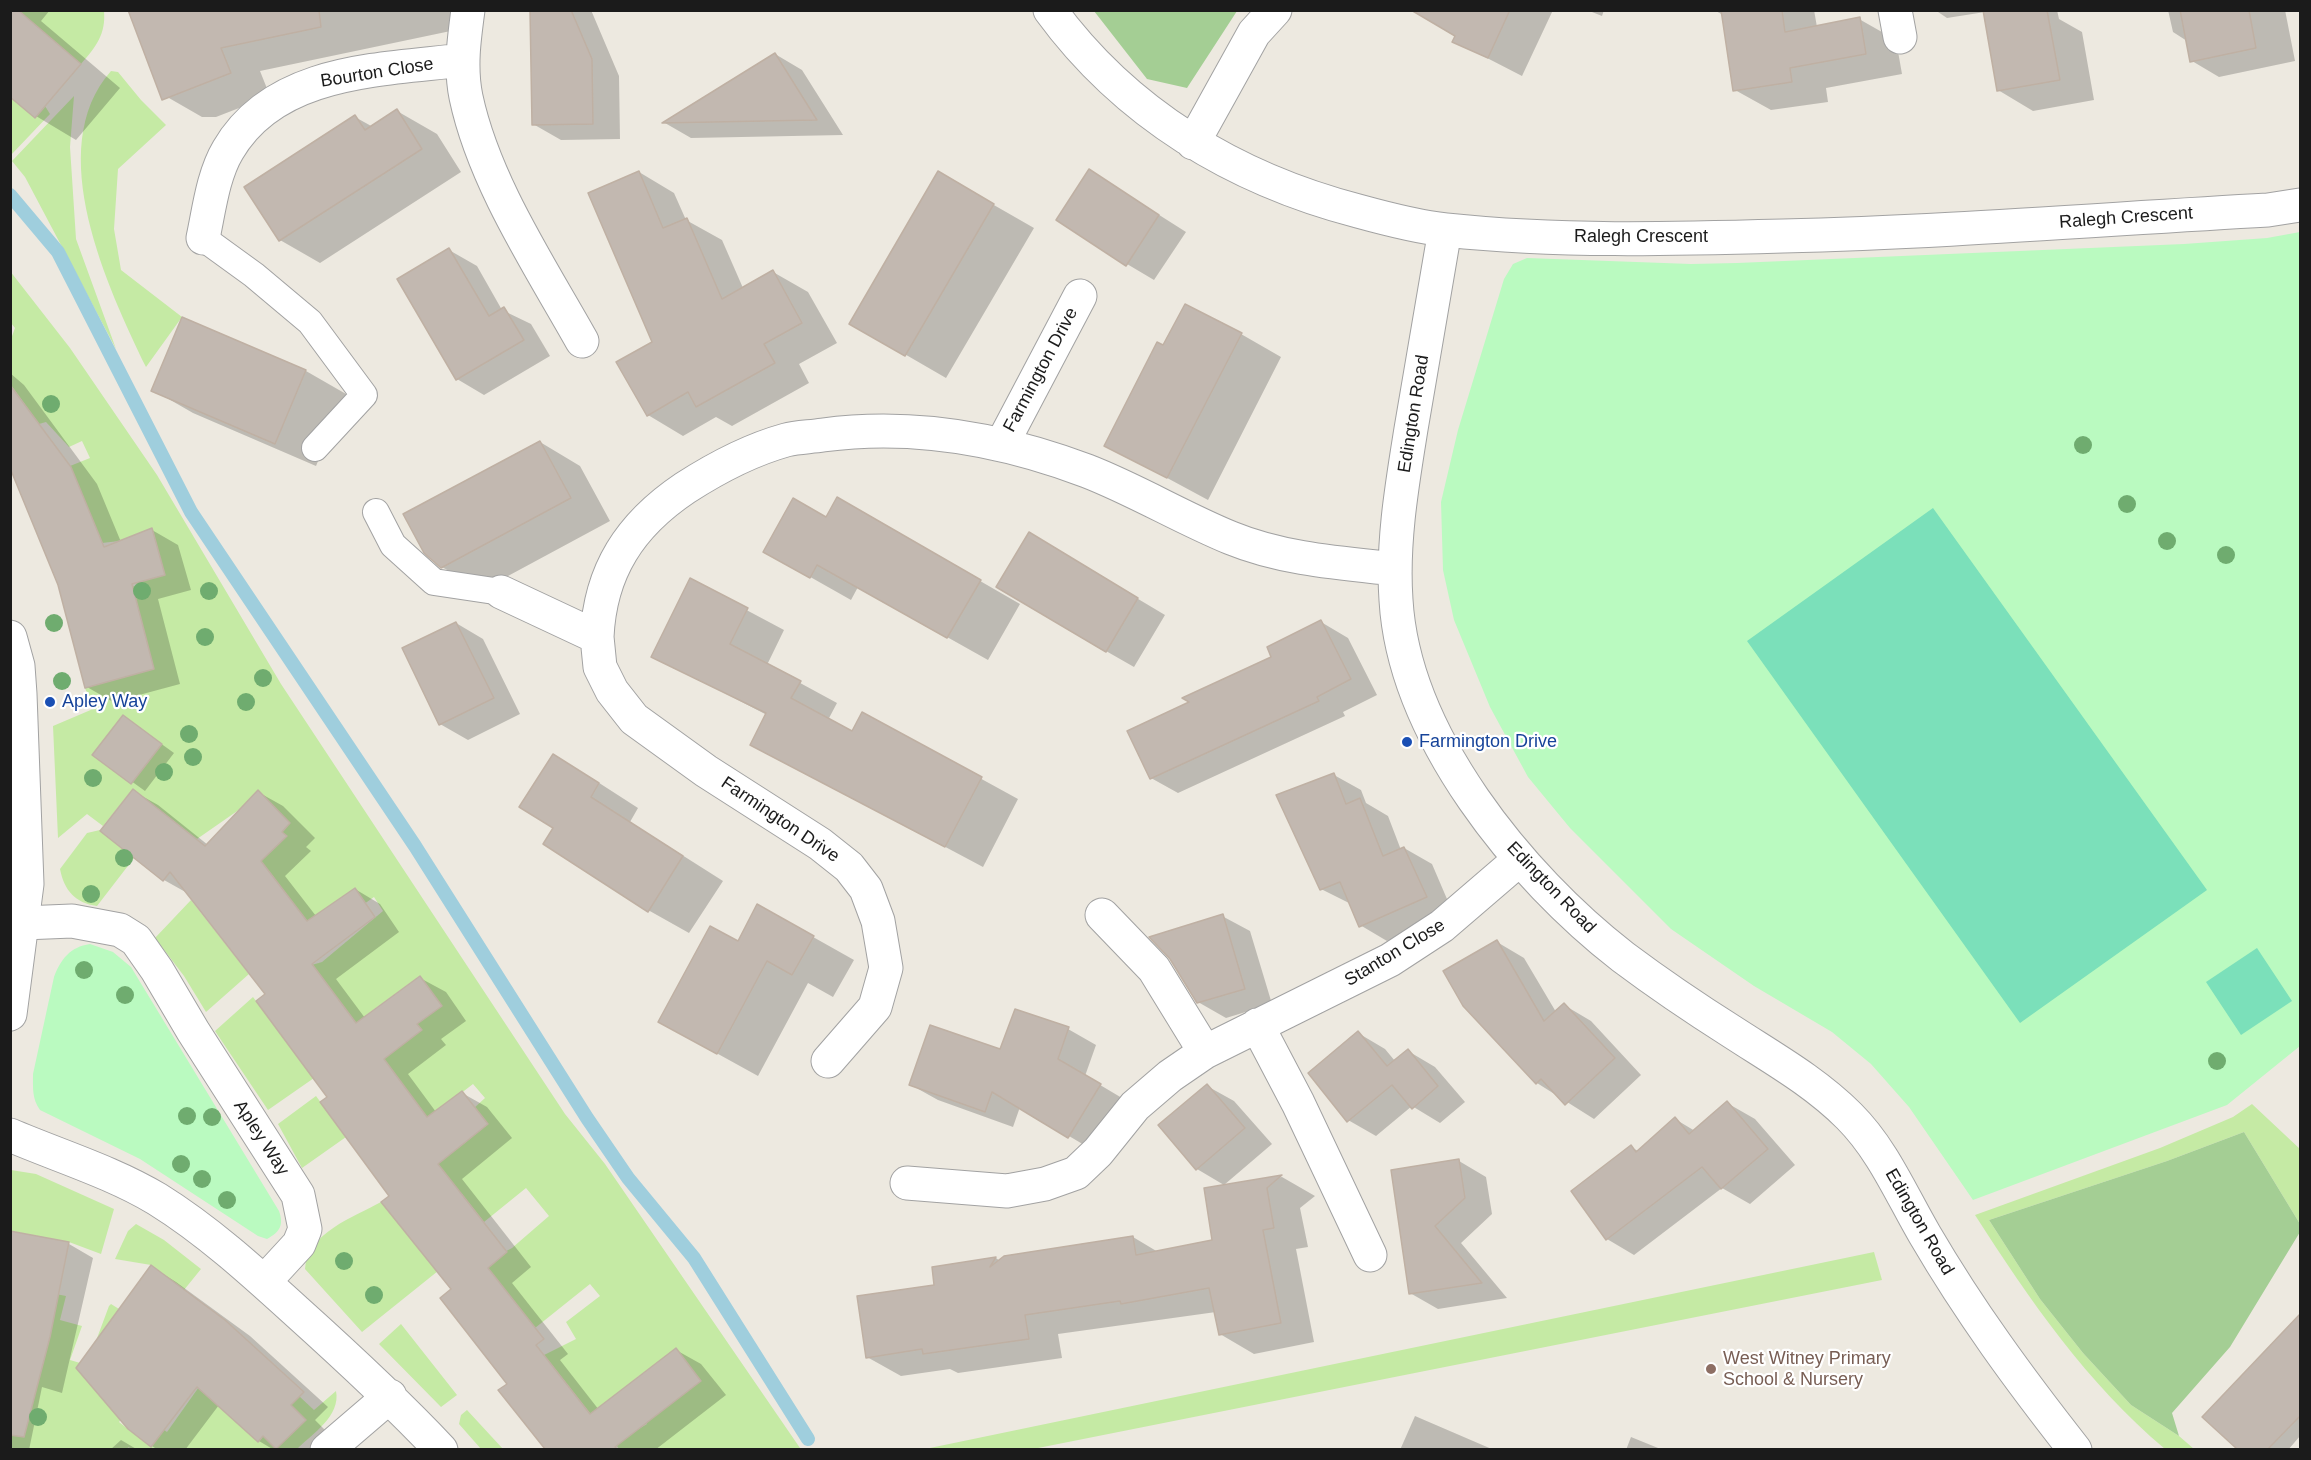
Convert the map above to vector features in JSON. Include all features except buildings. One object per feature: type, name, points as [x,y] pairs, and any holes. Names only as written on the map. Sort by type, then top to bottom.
[{"type":"street","points":[[468,10],[463,60],[466,96],[474,126],[494,178],[582,341]]},
{"type":"street","name":"Ralegh Crescent","points":[[1050,10],[1102,73],[1156,120],[1193,143],[1269,182],[1320,201],[1445,230],[1620,239],[1916,232],[2268,210],[2301,204]]},
{"type":"street","points":[[1193,143],[1254,33],[1275,10]]},
{"type":"street","name":"Bourton Close","points":[[203,238],[220,167],[228,149],[252,120],[277,99],[311,84],[349,75],[463,60]]},
{"type":"street","name":"Edington Road","points":[[1445,230],[1401,490],[1395,569],[1396,605],[1404,647],[1419,700],[1436,738],[1460,778],[1520,858],[1578,921],[1677,997],[1799,1074],[1849,1116],[1895,1176],[1924,1234],[1983,1330],[2075,1449]]},
{"type":"street","name":"Farmington Drive","points":[[1002,444],[1080,296]]},
{"type":"street","name":"Farmington Drive","points":[[828,1061],[875,1007],[886,968],[878,921],[866,889],[849,867],[820,844],[706,771],[634,719],[612,691],[600,667],[597,638],[598,612],[608,574],[624,546],[673,496],[745,454],[787,440],[843,432],[894,429],[1002,444],[1089,472],[1231,538],[1281,553],[1395,569]]},
{"type":"street","points":[[501,592],[597,638]]},
{"type":"street","points":[[10,637],[18,676],[27,884],[10,1014]]},
{"type":"street","name":"Stanton Close","points":[[907,1183],[1007,1191],[1045,1184],[1076,1173],[1098,1152],[1134,1107],[1170,1076],[1205,1052],[1390,960],[1442,926],[1520,858]]},
{"type":"street","points":[[1102,915],[1154,969],[1205,1052]]},
{"type":"street","name":"Apley Way","points":[[23,923],[72,921],[120,930],[136,940],[157,970],[193,1031],[298,1195],[305,1229],[302,1237],[299,1244],[264,1282]]},
{"type":"street","points":[[1257,1025],[1298,1103],[1370,1255]]},
{"type":"street","points":[[10,1135],[70,1158],[155,1198],[195,1225],[264,1282],[390,1396],[441,1449]]},
{"type":"street","points":[[327,1449],[390,1396]]},
{"type":"lane","points":[[203,238],[254,275],[310,322],[364,395],[315,448]]},
{"type":"lane","points":[[376,512],[393,545],[434,582],[501,592]]},
{"type":"green space","points":[[18,11],[104,11],[102,33],[81,64]]},
{"type":"green space","points":[[1094,11],[1237,11],[1187,88],[1147,79]]},
{"type":"green space","points":[[111,71],[118,72],[166,125],[118,169],[114,229],[121,270],[182,317],[146,367],[100,259],[88,219],[82,178],[82,139],[91,103]]},
{"type":"green space","points":[[74,96],[70,147],[76,239],[116,349],[25,177],[12,161]]},
{"type":"green space","points":[[11,97],[45,106],[50,114],[11,155]]},
{"type":"green space","points":[[2300,232],[2300,1046],[2227,1105],[1973,1200],[1909,1107],[1871,1064],[1832,1032],[1754,986],[1671,929],[1570,828],[1528,777],[1490,707],[1454,620],[1443,570],[1441,502],[1458,430],[1504,279],[1513,264],[1527,258],[1691,264],[1737,263],[2184,244],[2267,238]]},
{"type":"green space","points":[[10,271],[70,348],[157,475],[281,684],[565,1114],[605,1164],[800,1448],[619,1449],[615,1443],[647,1424],[634,1405],[664,1358],[635,1379],[597,1422],[544,1355],[576,1339],[566,1322],[600,1296],[590,1284],[535,1328],[484,1263],[512,1248],[549,1216],[526,1188],[484,1222],[462,1194],[450,1203],[423,1169],[457,1149],[488,1124],[474,1108],[485,1098],[473,1084],[438,1111],[431,1123],[362,1071],[430,990],[420,976],[369,1013],[360,1028],[337,998],[301,968],[322,962],[383,911],[374,897],[329,929],[311,927],[269,871],[252,884],[243,807],[197,839],[133,789],[103,826],[87,814],[58,838],[53,726],[93,709],[85,688],[115,593],[137,585],[119,541],[102,543],[70,466],[90,458],[82,441],[69,447],[46,422],[39,424],[11,385],[11,339],[15,328],[11,323]]},
{"type":"green space","points":[[1933,508],[2207,890],[2020,1023],[1747,641]]},
{"type":"green space","points":[[100,830],[134,858],[97,906],[82,902],[72,894],[64,883],[60,869],[87,833]]},
{"type":"green space","points":[[191,900],[249,974],[206,1012],[184,976],[155,938]]},
{"type":"green space","points":[[90,944],[113,952],[131,967],[279,1211],[280,1228],[267,1239],[258,1236],[140,1159],[40,1110],[37,1106],[33,1074],[54,977],[67,955],[77,948]]},
{"type":"green space","points":[[2257,948],[2292,1001],[2241,1035],[2206,982]]},
{"type":"green space","points":[[253,997],[314,1078],[268,1110],[215,1031]]},
{"type":"green space","points":[[316,1096],[346,1137],[302,1168],[278,1124]]},
{"type":"green space","points":[[2252,1104],[2300,1149],[2300,1224],[2244,1132],[2167,1161],[1989,1220],[2040,1299],[2083,1353],[2131,1405],[2179,1436],[2194,1449],[2165,1449],[2110,1397],[2061,1340],[1975,1215],[2160,1148],[2233,1117]]},
{"type":"green space","points":[[2244,1132],[2300,1224],[2300,1232],[2230,1347],[2172,1413],[2179,1436],[2131,1405],[2083,1353],[2040,1299],[1989,1220],[2167,1161]]},
{"type":"green space","points":[[11,1170],[36,1174],[114,1209],[101,1254],[69,1242],[11,1231]]},
{"type":"green space","points":[[381,1202],[438,1271],[362,1332],[305,1269],[314,1245],[323,1236],[346,1220]]},
{"type":"green space","points":[[136,1224],[164,1240],[201,1269],[184,1290],[151,1265],[115,1259],[128,1231]]},
{"type":"green space","points":[[1874,1252],[1882,1280],[1033,1449],[925,1449]]},
{"type":"green space","points":[[10,1285],[66,1296],[60,1320],[82,1326],[70,1360],[87,1365],[109,1306],[111,1304],[119,1309],[153,1381],[119,1422],[133,1433],[147,1417],[167,1432],[206,1377],[258,1442],[299,1396],[314,1410],[336,1391],[334,1408],[324,1424],[297,1449],[131,1450],[129,1447],[125,1450],[11,1449]]},
{"type":"green space","points":[[401,1324],[457,1395],[441,1407],[379,1344]]},
{"type":"green space","points":[[467,1410],[503,1449],[481,1449],[459,1424],[461,1415]]},
{"type":"waterway","points":[[10,195],[58,252],[191,512],[415,846],[587,1118],[628,1178],[694,1258],[808,1439]]},
{"type":"place","name":"Apley Way","points":[[50,702]]},
{"type":"place","name":"Farmington Drive","points":[[1407,742]]},
{"type":"place","name":"West Witney Primary School & Nursery","points":[[1711,1369]]}]
